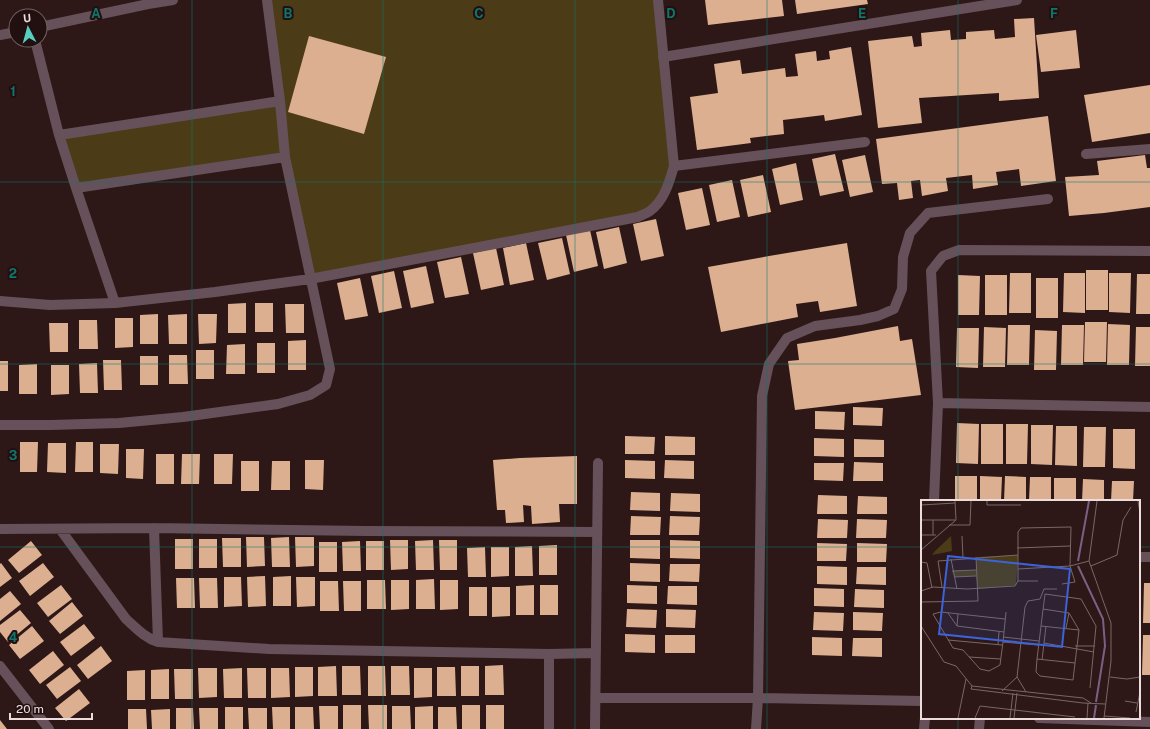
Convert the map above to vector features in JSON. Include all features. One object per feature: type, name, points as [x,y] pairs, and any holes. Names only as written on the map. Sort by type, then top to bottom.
[{"type":"street","points":[[48,25],[148,2],[173,0]]},
{"type":"street","points":[[0,425],[118,423],[176,417],[278,404],[310,395],[326,385],[330,370],[285,157],[280,101],[266,0]]},
{"type":"street","points":[[0,301],[50,305],[115,303],[215,292],[310,279],[638,217],[650,212],[660,201],[668,185],[674,166],[658,0]]},
{"type":"street","points":[[663,57],[1017,0]]},
{"type":"street","points":[[37,48],[59,135],[115,303]]},
{"type":"street","points":[[59,135],[280,101]]},
{"type":"street","points":[[674,166],[865,142]]},
{"type":"street","points":[[1086,154],[1150,149]]},
{"type":"street","points":[[76,188],[285,157]]},
{"type":"street","points":[[756,729],[758,698],[762,396],[769,364],[787,338],[815,326],[860,320],[878,316],[894,309],[902,288],[902,257],[910,233],[928,213],[1048,199]]},
{"type":"street","points":[[934,500],[938,403],[931,271],[943,256],[958,250],[1150,251]]},
{"type":"street","points":[[938,403],[1150,407]]},
{"type":"street","points":[[595,729],[598,463]]},
{"type":"street","points":[[0,529],[154,528],[597,532]]},
{"type":"street","points":[[154,528],[158,642]]},
{"type":"street","points":[[60,529],[126,619],[150,639],[158,642],[269,649],[549,654],[595,653]]},
{"type":"street","points":[[549,654],[549,729]]},
{"type":"street","points":[[0,666],[49,729]]},
{"type":"street","points":[[596,698],[758,698],[921,701]]},
{"type":"street","points":[[924,729],[925,719]]},
{"type":"street","points":[[979,729],[980,719]]},
{"type":"street","points":[[1067,719],[1150,722]]},
{"type":"shaded area","points":[[267,0],[658,0],[674,166],[650,211],[310,279],[285,157],[76,188],[59,135],[280,101]]},
{"type":"building","points":[[705,0],[782,0],[784,16],[708,25]]},
{"type":"building","points":[[795,0],[867,0],[868,4],[797,14]]},
{"type":"building","points":[[1034,18],[1039,98],[999,101],[999,93],[919,98],[922,123],[878,128],[868,41],[912,36],[914,47],[922,46],[921,33],[950,30],[951,40],[966,39],[966,32],[994,30],[995,39],[1015,37],[1014,19]]},
{"type":"building","points":[[1076,30],[1080,68],[1041,72],[1036,35]]},
{"type":"building","points":[[309,36],[386,57],[364,134],[288,112]]},
{"type":"building","points":[[851,47],[862,115],[825,121],[824,115],[783,120],[784,134],[750,138],[751,143],[697,150],[690,97],[718,93],[714,64],[740,60],[742,74],[785,68],[786,77],[798,76],[795,54],[816,51],[817,61],[830,59],[829,51]]},
{"type":"building","points":[[1150,85],[1150,133],[1092,142],[1084,95]]},
{"type":"building","points":[[1048,116],[1056,181],[1021,186],[1019,169],[996,172],[998,185],[973,189],[972,175],[946,178],[948,191],[922,196],[920,180],[911,181],[913,198],[899,200],[897,183],[882,184],[876,139]]},
{"type":"building","points":[[835,154],[844,191],[820,196],[812,159]]},
{"type":"building","points":[[865,155],[873,192],[850,197],[842,160]]},
{"type":"building","points":[[1145,155],[1147,168],[1150,168],[1150,207],[1069,216],[1065,177],[1099,175],[1097,161]]},
{"type":"building","points":[[796,163],[803,200],[780,205],[772,169]]},
{"type":"building","points":[[763,175],[771,212],[748,217],[740,180]]},
{"type":"building","points":[[732,180],[740,217],[717,222],[709,185]]},
{"type":"building","points":[[702,188],[710,225],[686,230],[678,193]]},
{"type":"building","points":[[656,219],[664,256],[641,261],[633,224]]},
{"type":"building","points":[[619,227],[627,263],[604,269],[596,232]]},
{"type":"building","points":[[590,230],[598,266],[574,272],[566,235]]},
{"type":"building","points":[[562,238],[570,274],[547,280],[538,243]]},
{"type":"building","points":[[526,243],[534,280],[510,285],[503,248]]},
{"type":"building","points":[[847,243],[857,306],[820,312],[818,301],[796,304],[798,317],[721,332],[708,267]]},
{"type":"building","points":[[496,248],[504,285],[481,290],[473,253]]},
{"type":"building","points":[[461,257],[469,294],[445,298],[437,262]]},
{"type":"building","points":[[426,266],[434,303],[411,308],[403,271]]},
{"type":"building","points":[[1086,270],[1108,270],[1108,310],[1086,310]]},
{"type":"building","points":[[394,271],[402,308],[379,313],[371,276]]},
{"type":"building","points":[[1010,273],[1031,273],[1031,313],[1009,313]]},
{"type":"building","points":[[1064,273],[1085,273],[1085,313],[1063,312]]},
{"type":"building","points":[[1109,273],[1131,273],[1130,313],[1109,312]]},
{"type":"building","points":[[1137,274],[1150,274],[1150,314],[1136,314]]},
{"type":"building","points":[[958,275],[980,276],[979,315],[958,315]]},
{"type":"building","points":[[985,275],[1007,275],[1007,315],[985,315]]},
{"type":"building","points":[[360,278],[368,316],[345,320],[337,283]]},
{"type":"building","points":[[1036,278],[1058,278],[1058,318],[1036,318]]},
{"type":"building","points":[[246,303],[246,333],[228,333],[228,304]]},
{"type":"building","points":[[255,303],[273,303],[273,332],[255,332]]},
{"type":"building","points":[[285,304],[304,304],[304,333],[286,333]]},
{"type":"building","points":[[158,314],[158,344],[140,344],[140,315]]},
{"type":"building","points":[[187,314],[187,344],[169,344],[168,315]]},
{"type":"building","points":[[198,314],[217,314],[216,343],[199,344]]},
{"type":"building","points":[[115,318],[133,318],[133,347],[115,348]]},
{"type":"building","points":[[79,320],[97,320],[98,349],[79,349]]},
{"type":"building","points":[[1085,322],[1107,322],[1106,362],[1084,362]]},
{"type":"building","points":[[49,323],[68,323],[68,352],[50,352]]},
{"type":"building","points":[[1108,324],[1130,325],[1129,365],[1107,365]]},
{"type":"building","points":[[1008,325],[1030,325],[1029,365],[1007,365]]},
{"type":"building","points":[[1062,325],[1084,325],[1083,365],[1061,365]]},
{"type":"building","points":[[898,326],[900,341],[912,339],[921,395],[795,410],[788,361],[799,360],[797,344]]},
{"type":"building","points":[[984,327],[1006,328],[1005,367],[983,367]]},
{"type":"building","points":[[1136,327],[1150,327],[1150,366],[1135,366]]},
{"type":"building","points":[[957,328],[979,328],[978,368],[956,367]]},
{"type":"building","points":[[1035,330],[1057,331],[1056,370],[1034,370]]},
{"type":"building","points":[[306,340],[306,370],[288,370],[288,341]]},
{"type":"building","points":[[257,343],[275,343],[275,373],[257,373]]},
{"type":"building","points":[[245,344],[245,374],[226,374],[227,345]]},
{"type":"building","points":[[196,350],[214,350],[214,379],[196,379]]},
{"type":"building","points":[[169,355],[187,355],[188,384],[169,384]]},
{"type":"building","points":[[140,356],[158,356],[158,385],[140,385]]},
{"type":"building","points":[[103,360],[121,360],[122,390],[104,390]]},
{"type":"building","points":[[0,361],[8,361],[8,391],[0,391]]},
{"type":"building","points":[[97,363],[98,393],[80,393],[79,364]]},
{"type":"building","points":[[37,364],[37,394],[19,394],[19,365]]},
{"type":"building","points":[[51,365],[69,365],[69,394],[51,395]]},
{"type":"building","points":[[853,407],[883,408],[882,426],[853,425]]},
{"type":"building","points":[[815,411],[845,412],[844,430],[815,429]]},
{"type":"building","points":[[957,423],[979,424],[978,464],[956,463]]},
{"type":"building","points":[[981,424],[1003,424],[1003,464],[981,464]]},
{"type":"building","points":[[1006,424],[1028,424],[1027,464],[1006,464]]},
{"type":"building","points":[[1031,425],[1053,425],[1052,465],[1031,464]]},
{"type":"building","points":[[1056,426],[1077,426],[1077,466],[1055,465]]},
{"type":"building","points":[[1084,427],[1106,427],[1105,467],[1083,467]]},
{"type":"building","points":[[1113,429],[1135,429],[1135,469],[1113,468]]},
{"type":"building","points":[[625,436],[655,437],[654,454],[625,454]]},
{"type":"building","points":[[665,436],[695,437],[695,455],[665,455]]},
{"type":"building","points":[[814,438],[844,439],[844,457],[814,456]]},
{"type":"building","points":[[854,439],[884,440],[884,457],[854,457]]},
{"type":"building","points":[[20,442],[38,442],[37,472],[20,472]]},
{"type":"building","points":[[76,442],[93,442],[93,472],[75,472]]},
{"type":"building","points":[[48,443],[66,443],[66,473],[47,472]]},
{"type":"building","points":[[100,444],[119,444],[118,474],[100,473]]},
{"type":"building","points":[[126,449],[144,449],[143,479],[126,478]]},
{"type":"building","points":[[156,454],[174,454],[174,484],[156,484]]},
{"type":"building","points":[[182,454],[200,454],[199,484],[181,484]]},
{"type":"building","points":[[214,454],[233,454],[232,484],[214,484]]},
{"type":"building","points":[[577,456],[577,504],[559,504],[560,522],[532,524],[531,506],[523,505],[524,522],[506,523],[505,510],[497,510],[493,460]]},
{"type":"building","points":[[305,460],[324,460],[323,490],[305,489]]},
{"type":"building","points":[[625,460],[655,461],[655,479],[625,478]]},
{"type":"building","points":[[665,460],[694,461],[694,479],[664,478]]},
{"type":"building","points":[[241,461],[259,461],[259,491],[241,491]]},
{"type":"building","points":[[272,461],[290,461],[290,490],[271,490]]},
{"type":"building","points":[[854,462],[883,463],[883,481],[853,481]]},
{"type":"building","points":[[814,463],[844,463],[843,481],[814,480]]},
{"type":"building","points":[[955,476],[977,476],[977,500],[955,500]]},
{"type":"building","points":[[980,476],[1002,477],[1001,500],[980,500]]},
{"type":"building","points":[[1005,476],[1026,477],[1026,500],[1004,500]]},
{"type":"building","points":[[1030,477],[1051,477],[1051,500],[1029,500]]},
{"type":"building","points":[[1054,478],[1076,478],[1076,500],[1054,500]]},
{"type":"building","points":[[1083,479],[1104,480],[1104,500],[1082,500]]},
{"type":"building","points":[[1112,481],[1134,481],[1133,500],[1111,500]]},
{"type":"building","points":[[631,492],[660,493],[660,511],[630,510]]},
{"type":"building","points":[[671,493],[700,494],[700,512],[670,511]]},
{"type":"building","points":[[818,495],[847,496],[847,514],[817,514]]},
{"type":"building","points":[[858,496],[887,497],[887,514],[857,514]]},
{"type":"building","points":[[631,516],[661,517],[660,535],[630,535]]},
{"type":"building","points":[[670,516],[700,517],[699,535],[669,535]]},
{"type":"building","points":[[818,519],[848,520],[847,538],[817,538]]},
{"type":"building","points":[[857,519],[887,520],[886,538],[856,538]]},
{"type":"building","points":[[246,537],[264,537],[265,566],[247,567]]},
{"type":"building","points":[[289,537],[290,567],[272,567],[271,538]]},
{"type":"building","points":[[295,537],[314,537],[314,566],[296,567]]},
{"type":"building","points":[[222,538],[241,538],[241,567],[223,567]]},
{"type":"building","points":[[175,539],[193,539],[193,569],[175,569]]},
{"type":"building","points":[[199,539],[217,539],[217,568],[199,568]]},
{"type":"building","points":[[390,540],[408,540],[408,569],[391,570]]},
{"type":"building","points":[[433,540],[434,570],[416,570],[415,541]]},
{"type":"building","points":[[439,540],[457,540],[457,570],[440,570]]},
{"type":"building","points":[[630,540],[660,540],[660,559],[630,558]]},
{"type":"building","points":[[670,540],[700,541],[700,559],[670,558]]},
{"type":"building","points":[[31,541],[42,555],[19,573],[8,560]]},
{"type":"building","points":[[360,541],[361,571],[343,571],[342,542]]},
{"type":"building","points":[[366,541],[384,541],[384,570],[366,570]]},
{"type":"building","points":[[319,542],[337,542],[337,572],[319,572]]},
{"type":"building","points":[[817,543],[847,544],[846,561],[817,561]]},
{"type":"building","points":[[857,543],[887,544],[886,562],[857,562]]},
{"type":"building","points":[[557,545],[557,575],[539,575],[539,546]]},
{"type":"building","points":[[532,546],[533,576],[515,576],[515,547]]},
{"type":"building","points":[[485,547],[486,577],[468,577],[467,548]]},
{"type":"building","points":[[491,547],[509,547],[509,576],[491,577]]},
{"type":"building","points":[[1,563],[12,578],[0,587],[0,564]]},
{"type":"building","points":[[43,563],[54,577],[30,596],[19,581]]},
{"type":"building","points":[[630,563],[660,564],[660,582],[630,581]]},
{"type":"building","points":[[670,564],[700,564],[699,582],[669,581]]},
{"type":"building","points":[[817,566],[847,567],[847,585],[817,584]]},
{"type":"building","points":[[857,567],[886,567],[886,585],[856,584]]},
{"type":"building","points":[[265,576],[266,606],[248,607],[247,577]]},
{"type":"building","points":[[291,576],[291,606],[273,606],[273,577]]},
{"type":"building","points":[[224,577],[241,577],[242,606],[224,607]]},
{"type":"building","points":[[296,577],[315,577],[315,606],[297,607]]},
{"type":"building","points":[[176,578],[194,578],[195,608],[177,608]]},
{"type":"building","points":[[199,578],[217,578],[218,608],[200,608]]},
{"type":"building","points":[[434,579],[435,609],[416,609],[416,580]]},
{"type":"building","points":[[367,580],[385,580],[386,609],[367,609]]},
{"type":"building","points":[[391,580],[409,580],[409,609],[391,610]]},
{"type":"building","points":[[440,580],[458,580],[458,609],[440,610]]},
{"type":"building","points":[[320,581],[338,581],[339,611],[320,611]]},
{"type":"building","points":[[343,581],[361,581],[361,611],[344,611]]},
{"type":"building","points":[[1140,582],[1141,583],[1140,618]]},
{"type":"building","points":[[1144,583],[1150,583],[1150,623],[1143,623]]},
{"type":"building","points":[[61,585],[72,599],[48,617],[37,603]]},
{"type":"building","points":[[534,585],[534,615],[516,615],[516,586]]},
{"type":"building","points":[[540,585],[558,585],[558,615],[540,615]]},
{"type":"building","points":[[627,585],[657,586],[657,604],[627,603]]},
{"type":"building","points":[[668,586],[697,586],[697,605],[667,604]]},
{"type":"building","points":[[469,587],[487,587],[487,616],[469,616]]},
{"type":"building","points":[[492,587],[510,587],[510,616],[492,617]]},
{"type":"building","points":[[814,588],[844,589],[844,607],[814,606]]},
{"type":"building","points":[[855,589],[884,590],[884,608],[854,607]]},
{"type":"building","points":[[10,591],[21,604],[0,621],[0,599]]},
{"type":"building","points":[[72,602],[83,616],[60,634],[49,621]]},
{"type":"building","points":[[627,609],[657,610],[656,628],[626,627]]},
{"type":"building","points":[[666,609],[696,610],[695,628],[666,627]]},
{"type":"building","points":[[20,610],[31,623],[8,642],[0,632],[0,625]]},
{"type":"building","points":[[814,612],[844,613],[843,631],[813,630]]},
{"type":"building","points":[[853,612],[883,613],[882,631],[853,630]]},
{"type":"building","points":[[84,624],[95,638],[71,656],[60,642]]},
{"type":"building","points":[[32,626],[44,641],[20,659],[9,645]]},
{"type":"building","points":[[625,634],[655,635],[655,653],[625,652]]},
{"type":"building","points":[[665,635],[695,635],[695,653],[665,653]]},
{"type":"building","points":[[1143,635],[1150,635],[1150,675],[1142,675]]},
{"type":"building","points":[[812,637],[842,638],[842,656],[812,655]]},
{"type":"building","points":[[853,638],[882,638],[882,657],[852,656]]},
{"type":"building","points":[[101,646],[112,661],[88,679],[77,665]]},
{"type":"building","points":[[53,651],[64,665],[40,684],[29,670]]},
{"type":"building","points":[[503,665],[504,695],[485,695],[485,666]]},
{"type":"building","points":[[336,666],[337,696],[318,696],[318,667]]},
{"type":"building","points":[[342,666],[360,666],[361,695],[342,695]]},
{"type":"building","points":[[368,666],[385,666],[386,696],[368,696]]},
{"type":"building","points":[[391,666],[409,666],[410,695],[391,695]]},
{"type":"building","points":[[461,666],[479,666],[479,696],[461,696]]},
{"type":"building","points":[[70,667],[81,681],[57,699],[46,685]]},
{"type":"building","points":[[295,667],[313,667],[313,696],[295,697]]},
{"type":"building","points":[[437,667],[455,667],[456,696],[437,696]]},
{"type":"building","points":[[198,668],[217,668],[217,697],[199,698]]},
{"type":"building","points":[[242,668],[242,698],[224,698],[223,669]]},
{"type":"building","points":[[247,668],[266,668],[266,698],[248,698]]},
{"type":"building","points":[[271,668],[289,668],[290,697],[271,698]]},
{"type":"building","points":[[414,668],[432,668],[432,697],[414,698]]},
{"type":"building","points":[[169,669],[169,699],[151,699],[151,670]]},
{"type":"building","points":[[174,669],[193,669],[193,699],[175,699]]},
{"type":"building","points":[[145,670],[145,700],[127,700],[127,671]]},
{"type":"building","points":[[79,689],[90,703],[66,721],[55,708]]},
{"type":"building","points":[[343,705],[361,705],[361,729],[343,729]]},
{"type":"building","points":[[368,705],[387,705],[387,729],[369,729]]},
{"type":"building","points":[[462,705],[480,705],[480,729],[462,729]]},
{"type":"building","points":[[486,705],[504,705],[504,729],[486,729]]},
{"type":"building","points":[[319,706],[338,706],[338,729],[320,729]]},
{"type":"building","points":[[392,706],[410,706],[411,729],[392,729]]},
{"type":"building","points":[[433,706],[433,729],[415,729],[415,707]]},
{"type":"building","points":[[225,707],[243,707],[243,729],[225,729]]},
{"type":"building","points":[[272,707],[290,707],[290,729],[273,729]]},
{"type":"building","points":[[295,707],[313,707],[314,729],[295,729]]},
{"type":"building","points":[[438,707],[456,707],[457,729],[438,729]]},
{"type":"building","points":[[176,708],[193,708],[194,729],[176,729]]},
{"type":"building","points":[[199,708],[218,708],[218,729],[200,729]]},
{"type":"building","points":[[248,708],[267,708],[267,729],[249,729]]},
{"type":"building","points":[[128,709],[146,709],[147,729],[128,729]]},
{"type":"building","points":[[170,709],[170,729],[152,729],[151,710]]},
{"type":"building","points":[[0,720],[7,729],[0,729]]}]
